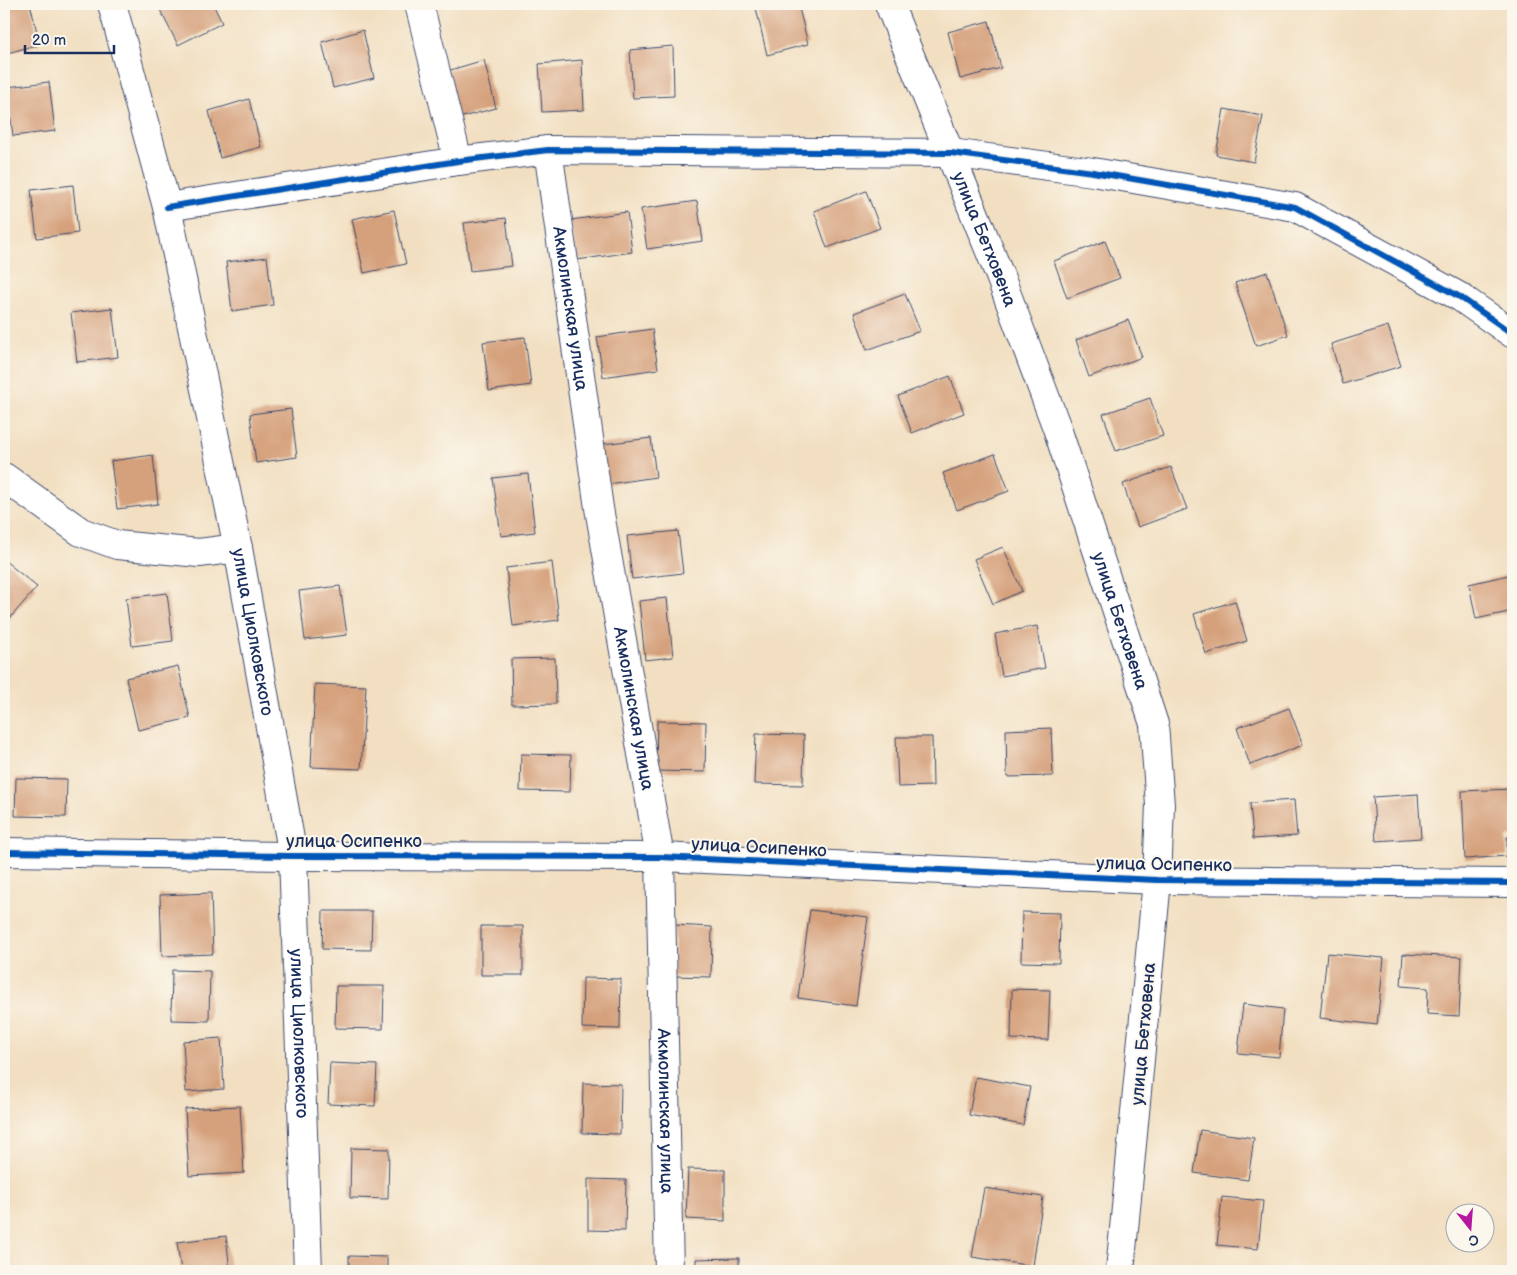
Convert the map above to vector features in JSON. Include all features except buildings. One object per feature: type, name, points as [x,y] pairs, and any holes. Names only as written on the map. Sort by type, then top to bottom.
[{"type":"street","name":"улица Циолковского","points":[[112,4],[167,207],[238,548],[293,856],[308,1271]]},
{"type":"street","points":[[419,4],[458,161]]},
{"type":"street","name":"улица Бетховена","points":[[889,4],[1000,276],[1057,428],[1154,724],[1160,805],[1157,880],[1120,1271]]},
{"type":"street","points":[[167,207],[458,161],[548,150],[951,153],[1093,172],[1294,207],[1460,297],[1513,334]]},
{"type":"street","name":"Акмолинская улица","points":[[548,150],[599,508],[660,857],[669,1271]]},
{"type":"street","points":[[4,477],[81,532],[117,545],[199,553],[238,548]]},
{"type":"street","name":"улица Осипенко","points":[[4,852],[293,856],[660,857],[1157,880],[1513,883]]},
{"type":"cycle path","points":[[167,207],[458,161],[548,150],[951,153],[1093,172],[1295,207],[1460,297],[1513,334]]},
{"type":"cycle path","points":[[4,852],[293,856],[660,857],[1157,880],[1513,883]]}]
